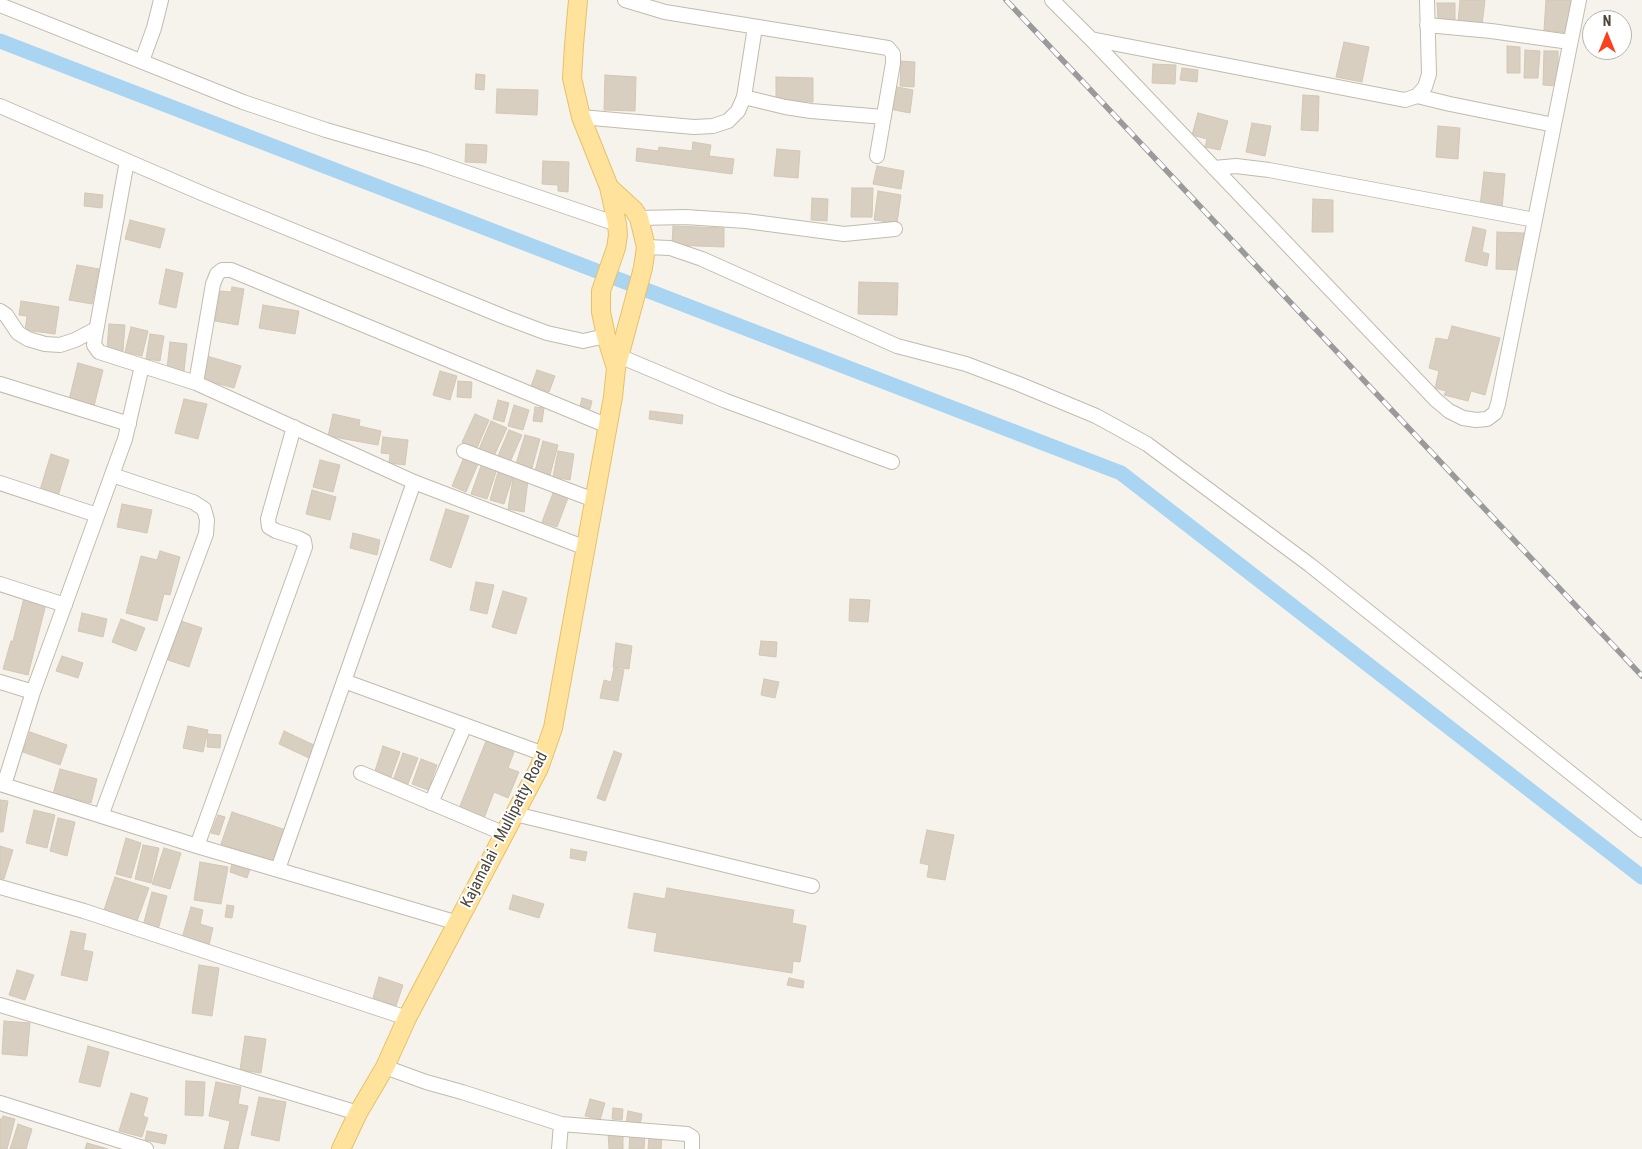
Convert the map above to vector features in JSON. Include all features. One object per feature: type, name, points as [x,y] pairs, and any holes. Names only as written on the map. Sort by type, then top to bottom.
[{"type":"main road","name":"Kajamalai - Mullipatty Road","points":[[578,0],[572,78],[581,117],[609,187],[617,224],[616,248],[601,291],[606,336],[617,362]]},
{"type":"main road","name":"Kajamalai - Mullipatty Road","points":[[341,1149],[358,1113],[385,1067],[407,1018],[539,768],[553,728],[608,426],[617,362],[644,268],[646,247],[639,218],[634,210],[609,187]]},
{"type":"street","points":[[142,61],[154,28],[161,0]]},
{"type":"street","points":[[625,0],[665,12],[888,48],[893,54],[893,63],[877,156]]},
{"type":"street","points":[[1052,0],[1092,39],[1436,400],[1449,411],[1463,418],[1476,420],[1487,419],[1495,413],[1498,404],[1579,0]]},
{"type":"street","points":[[1092,39],[1405,100],[1421,91],[1429,74],[1427,0]]},
{"type":"street","points":[[0,5],[243,102],[326,130],[426,159],[617,224]]},
{"type":"street","points":[[1427,25],[1491,31],[1570,42]]},
{"type":"street","points":[[581,117],[694,126],[713,126],[728,121],[738,111],[744,97],[755,27]]},
{"type":"street","points":[[1421,91],[1437,101],[1554,125]]},
{"type":"street","points":[[744,97],[794,108],[884,117]]},
{"type":"street","points":[[0,106],[127,161],[531,327],[547,333],[583,341],[606,336]]},
{"type":"street","points":[[127,161],[96,329],[94,345],[99,352],[196,384],[414,482],[586,548]]},
{"type":"street","points":[[1214,168],[1236,166],[1260,168],[1535,220]]},
{"type":"street","points":[[639,218],[684,217],[746,220],[844,234],[895,229]]},
{"type":"street","points":[[646,247],[670,248],[694,256],[873,333],[897,346],[966,364],[1019,384],[1096,416],[1147,444],[1310,565],[1642,830]]},
{"type":"street","points":[[196,384],[213,284],[217,274],[222,270],[232,270],[608,426]]},
{"type":"street","points":[[0,311],[6,315],[18,333],[28,339],[45,344],[60,345],[75,340],[96,329]]},
{"type":"street","points":[[617,362],[892,462]]},
{"type":"street","points":[[142,366],[129,424],[112,475],[33,692],[2,784],[197,846],[458,923]]},
{"type":"street","points":[[0,384],[129,424]]},
{"type":"street","points":[[197,846],[305,547],[304,541],[269,527],[268,519],[294,427]]},
{"type":"street","points":[[464,451],[594,500]]},
{"type":"street","points":[[101,816],[206,534],[207,520],[204,509],[193,502],[112,475]]},
{"type":"street","points":[[278,870],[414,482]]},
{"type":"street","points":[[0,483],[97,515]]},
{"type":"street","points":[[0,584],[65,605]]},
{"type":"street","points":[[344,681],[544,754]]},
{"type":"street","points":[[0,682],[33,692]]},
{"type":"street","points":[[432,803],[465,725]]},
{"type":"street","points":[[361,774],[505,834]]},
{"type":"street","points":[[515,814],[812,886]]},
{"type":"street","points":[[0,887],[84,911],[407,1018]]},
{"type":"street","points":[[0,1005],[358,1113]]},
{"type":"street","points":[[385,1067],[426,1082],[561,1124],[687,1134],[692,1137],[692,1149]]},
{"type":"street","points":[[0,1103],[146,1149]]},
{"type":"street","points":[[560,1149],[561,1124]]},
{"type":"building","points":[[1460,0],[1485,0],[1482,25],[1458,22]]},
{"type":"building","points":[[1546,0],[1573,0],[1569,33],[1544,30]]},
{"type":"building","points":[[1437,3],[1455,3],[1455,20],[1438,20]]},
{"type":"building","points":[[1344,42],[1369,47],[1362,82],[1336,77]]},
{"type":"building","points":[[1507,46],[1520,47],[1520,73],[1507,73]]},
{"type":"building","points":[[1525,50],[1540,51],[1538,78],[1524,78]]},
{"type":"building","points":[[1544,51],[1558,51],[1558,86],[1543,85]]},
{"type":"building","points":[[901,61],[915,62],[914,87],[900,86]]},
{"type":"building","points":[[1153,64],[1176,65],[1175,84],[1152,83]]},
{"type":"building","points":[[1182,68],[1198,70],[1197,82],[1180,80]]},
{"type":"building","points":[[476,74],[485,75],[484,90],[475,89]]},
{"type":"building","points":[[605,75],[636,77],[635,111],[604,110]]},
{"type":"building","points":[[776,77],[813,78],[813,102],[776,101]]},
{"type":"building","points":[[892,86],[913,90],[910,113],[889,109]]},
{"type":"building","points":[[497,89],[538,90],[537,115],[496,113]]},
{"type":"building","points":[[1303,95],[1319,96],[1318,131],[1301,130]]},
{"type":"building","points":[[1198,113],[1228,121],[1220,150],[1205,147],[1207,139],[1192,135]]},
{"type":"building","points":[[1252,123],[1271,126],[1265,156],[1246,152]]},
{"type":"building","points":[[1438,126],[1460,128],[1458,159],[1436,157]]},
{"type":"building","points":[[693,142],[711,145],[709,156],[734,159],[732,174],[636,161],[637,148],[658,151],[659,147],[692,151]]},
{"type":"building","points":[[466,144],[487,145],[486,163],[465,162]]},
{"type":"building","points":[[777,149],[800,151],[798,178],[774,176]]},
{"type":"building","points":[[543,161],[569,162],[568,192],[558,191],[558,185],[542,184]]},
{"type":"building","points":[[877,166],[904,171],[901,189],[873,184]]},
{"type":"building","points":[[1484,172],[1505,174],[1502,209],[1480,206]]},
{"type":"building","points":[[852,188],[873,188],[872,217],[851,217]]},
{"type":"building","points":[[878,191],[901,195],[897,223],[874,220]]},
{"type":"building","points":[[85,193],[103,195],[102,208],[84,206]]},
{"type":"building","points":[[812,198],[828,199],[827,221],[811,220]]},
{"type":"building","points":[[1313,199],[1333,200],[1333,232],[1312,232]]},
{"type":"building","points":[[130,220],[165,229],[160,248],[125,239]]},
{"type":"building","points":[[673,226],[724,228],[724,247],[672,245]]},
{"type":"building","points":[[1473,227],[1486,230],[1482,252],[1489,254],[1487,266],[1465,261]]},
{"type":"building","points":[[1497,232],[1524,233],[1523,254],[1519,254],[1519,270],[1496,269]]},
{"type":"building","points":[[77,265],[99,269],[92,304],[69,300]]},
{"type":"building","points":[[166,269],[183,273],[176,308],[159,304]]},
{"type":"building","points":[[859,282],[898,283],[897,315],[858,314]]},
{"type":"building","points":[[232,287],[244,289],[238,325],[215,321],[220,291],[231,292]]},
{"type":"building","points":[[21,301],[59,307],[55,334],[25,330],[27,316],[19,315]]},
{"type":"building","points":[[263,305],[299,311],[295,334],[259,328]]},
{"type":"building","points":[[109,324],[125,325],[123,351],[107,349]]},
{"type":"building","points":[[1452,326],[1500,338],[1485,395],[1471,391],[1468,401],[1444,395],[1446,391],[1435,388],[1439,371],[1429,368],[1436,338],[1448,340]]},
{"type":"building","points":[[131,327],[148,331],[142,356],[125,352]]},
{"type":"building","points":[[150,334],[164,336],[160,361],[146,359]]},
{"type":"building","points":[[170,342],[187,344],[184,371],[167,369]]},
{"type":"building","points":[[207,356],[241,366],[234,388],[200,379]]},
{"type":"building","points":[[78,363],[103,370],[93,410],[68,404]]},
{"type":"building","points":[[537,370],[555,376],[549,392],[531,386]]},
{"type":"building","points":[[440,371],[457,376],[450,400],[433,395]]},
{"type":"building","points":[[458,381],[472,382],[471,398],[457,397]]},
{"type":"building","points":[[582,398],[592,401],[590,409],[580,406]]},
{"type":"building","points":[[184,399],[207,404],[198,439],[175,433]]},
{"type":"building","points":[[498,400],[509,403],[504,422],[493,419]]},
{"type":"building","points":[[514,405],[529,410],[523,430],[508,426]]},
{"type":"building","points":[[535,407],[544,408],[542,422],[533,421]]},
{"type":"building","points":[[650,411],[683,415],[682,424],[649,419]]},
{"type":"building","points":[[333,414],[360,420],[359,426],[381,431],[378,445],[328,436]]},
{"type":"building","points":[[475,414],[489,420],[477,448],[462,442]]},
{"type":"building","points":[[491,421],[507,428],[494,456],[479,449]]},
{"type":"building","points":[[509,430],[522,435],[510,462],[498,456]]},
{"type":"building","points":[[525,435],[540,439],[532,468],[516,464]]},
{"type":"building","points":[[383,437],[408,440],[405,465],[389,463],[390,454],[381,453]]},
{"type":"building","points":[[543,441],[558,445],[550,475],[535,471]]},
{"type":"building","points":[[558,451],[574,454],[570,480],[553,477]]},
{"type":"building","points":[[51,454],[69,460],[58,496],[40,490]]},
{"type":"building","points":[[464,457],[478,464],[466,492],[452,486]]},
{"type":"building","points":[[320,460],[340,465],[333,492],[313,487]]},
{"type":"building","points":[[482,463],[497,469],[487,499],[471,494]]},
{"type":"building","points":[[498,472],[513,476],[504,504],[490,500]]},
{"type":"building","points":[[513,478],[528,480],[524,512],[508,509]]},
{"type":"building","points":[[312,490],[336,497],[330,520],[306,514]]},
{"type":"building","points":[[553,493],[568,498],[557,527],[542,522]]},
{"type":"building","points":[[122,504],[152,510],[147,533],[117,527]]},
{"type":"building","points":[[446,509],[469,516],[451,568],[430,560]]},
{"type":"building","points":[[353,533],[380,540],[377,555],[350,548]]},
{"type":"building","points":[[160,551],[180,557],[170,595],[164,594],[157,621],[126,613],[141,556],[157,560]]},
{"type":"building","points":[[476,582],[494,585],[487,614],[470,610]]},
{"type":"building","points":[[503,591],[527,598],[516,634],[492,627]]},
{"type":"building","points":[[24,598],[46,604],[28,675],[3,669],[11,641],[13,641]]},
{"type":"building","points":[[850,599],[870,600],[868,622],[849,621]]},
{"type":"building","points":[[82,613],[107,619],[103,637],[78,631]]},
{"type":"building","points":[[121,619],[145,628],[136,651],[112,642]]},
{"type":"building","points":[[181,621],[202,628],[189,667],[168,660]]},
{"type":"building","points":[[761,641],[777,642],[776,657],[759,655]]},
{"type":"building","points":[[616,643],[632,646],[629,669],[613,667]]},
{"type":"building","points":[[62,656],[83,663],[78,678],[56,671]]},
{"type":"building","points":[[614,668],[624,670],[618,701],[600,698],[604,680],[611,682]]},
{"type":"building","points":[[764,679],[779,682],[775,698],[761,695]]},
{"type":"building","points":[[188,726],[208,730],[203,752],[183,748]]},
{"type":"building","points":[[284,731],[314,745],[309,758],[279,744]]},
{"type":"building","points":[[30,732],[67,745],[60,765],[23,752]]},
{"type":"building","points":[[208,734],[221,735],[220,748],[207,747]]},
{"type":"building","points":[[486,741],[514,752],[508,768],[519,772],[508,798],[494,792],[483,821],[458,811]]},
{"type":"building","points":[[383,746],[400,752],[391,777],[375,771]]},
{"type":"building","points":[[614,751],[622,754],[605,801],[597,798]]},
{"type":"building","points":[[403,753],[418,758],[408,784],[394,778]]},
{"type":"building","points":[[421,759],[437,765],[428,790],[412,784]]},
{"type":"building","points":[[60,769],[97,779],[91,803],[53,794]]},
{"type":"building","points":[[0,800],[8,801],[3,832],[0,832]]},
{"type":"building","points":[[34,810],[55,815],[47,848],[26,843]]},
{"type":"building","points":[[232,812],[286,830],[275,862],[221,844]]},
{"type":"building","points":[[218,815],[225,817],[219,835],[211,833]]},
{"type":"building","points":[[58,818],[75,822],[67,856],[50,851]]},
{"type":"building","points":[[927,830],[954,835],[945,880],[927,877],[929,865],[920,863]]},
{"type":"building","points":[[126,838],[141,843],[131,878],[116,874]]},
{"type":"building","points":[[143,845],[159,848],[151,883],[135,879]]},
{"type":"building","points":[[0,846],[13,850],[4,879],[0,878]]},
{"type":"building","points":[[164,848],[181,853],[170,889],[152,884]]},
{"type":"building","points":[[571,849],[587,852],[585,861],[570,858]]},
{"type":"building","points":[[200,862],[228,867],[221,904],[194,900]]},
{"type":"building","points":[[232,863],[250,869],[247,878],[230,872]]},
{"type":"building","points":[[115,877],[149,888],[137,921],[104,910]]},
{"type":"building","points":[[667,888],[794,910],[792,923],[806,926],[800,962],[793,961],[792,973],[654,951],[657,933],[628,928],[634,893],[665,899]]},
{"type":"building","points":[[152,892],[167,896],[158,930],[143,926]]},
{"type":"building","points":[[513,895],[544,904],[539,918],[509,909]]},
{"type":"building","points":[[227,905],[234,906],[232,918],[225,917]]},
{"type":"building","points":[[191,907],[203,910],[200,924],[213,928],[209,945],[182,938]]},
{"type":"building","points":[[71,931],[86,934],[83,950],[93,952],[87,981],[61,975]]},
{"type":"building","points":[[199,965],[219,968],[212,1016],[192,1013]]},
{"type":"building","points":[[17,970],[34,975],[25,1000],[9,995]]},
{"type":"building","points":[[379,977],[403,985],[396,1006],[373,998]]},
{"type":"building","points":[[789,978],[804,981],[803,988],[787,985]]},
{"type":"building","points":[[4,1021],[30,1023],[27,1056],[2,1054]]},
{"type":"building","points":[[245,1036],[266,1039],[261,1073],[240,1070]]},
{"type":"building","points":[[88,1046],[109,1052],[100,1087],[79,1082]]},
{"type":"building","points":[[186,1081],[205,1082],[203,1116],[185,1115]]},
{"type":"building","points":[[216,1082],[241,1087],[238,1104],[248,1106],[238,1149],[224,1149],[230,1121],[209,1116]]},
{"type":"building","points":[[131,1093],[148,1098],[143,1116],[148,1118],[142,1137],[119,1131]]},
{"type":"building","points":[[259,1097],[286,1102],[279,1141],[251,1135]]},
{"type":"building","points":[[590,1099],[605,1103],[600,1120],[585,1116]]},
{"type":"building","points":[[613,1108],[623,1109],[622,1120],[612,1119]]},
{"type":"building","points":[[628,1111],[642,1114],[640,1126],[626,1124]]},
{"type":"building","points":[[3,1116],[15,1119],[7,1149],[0,1149],[0,1119]]},
{"type":"building","points":[[18,1124],[32,1129],[26,1149],[10,1149]]},
{"type":"building","points":[[147,1131],[167,1135],[165,1144],[145,1140]]},
{"type":"building","points":[[623,1131],[623,1149],[609,1149],[608,1132]]},
{"type":"building","points":[[630,1135],[645,1135],[644,1149],[629,1149]]},
{"type":"building","points":[[649,1137],[662,1137],[661,1149],[648,1149]]},
{"type":"building","points":[[87,1143],[108,1149],[85,1149]]},
{"type":"waterway","points":[[0,41],[1121,473],[1642,877]]},
{"type":"railway","points":[[1006,0],[1642,676]]}]
